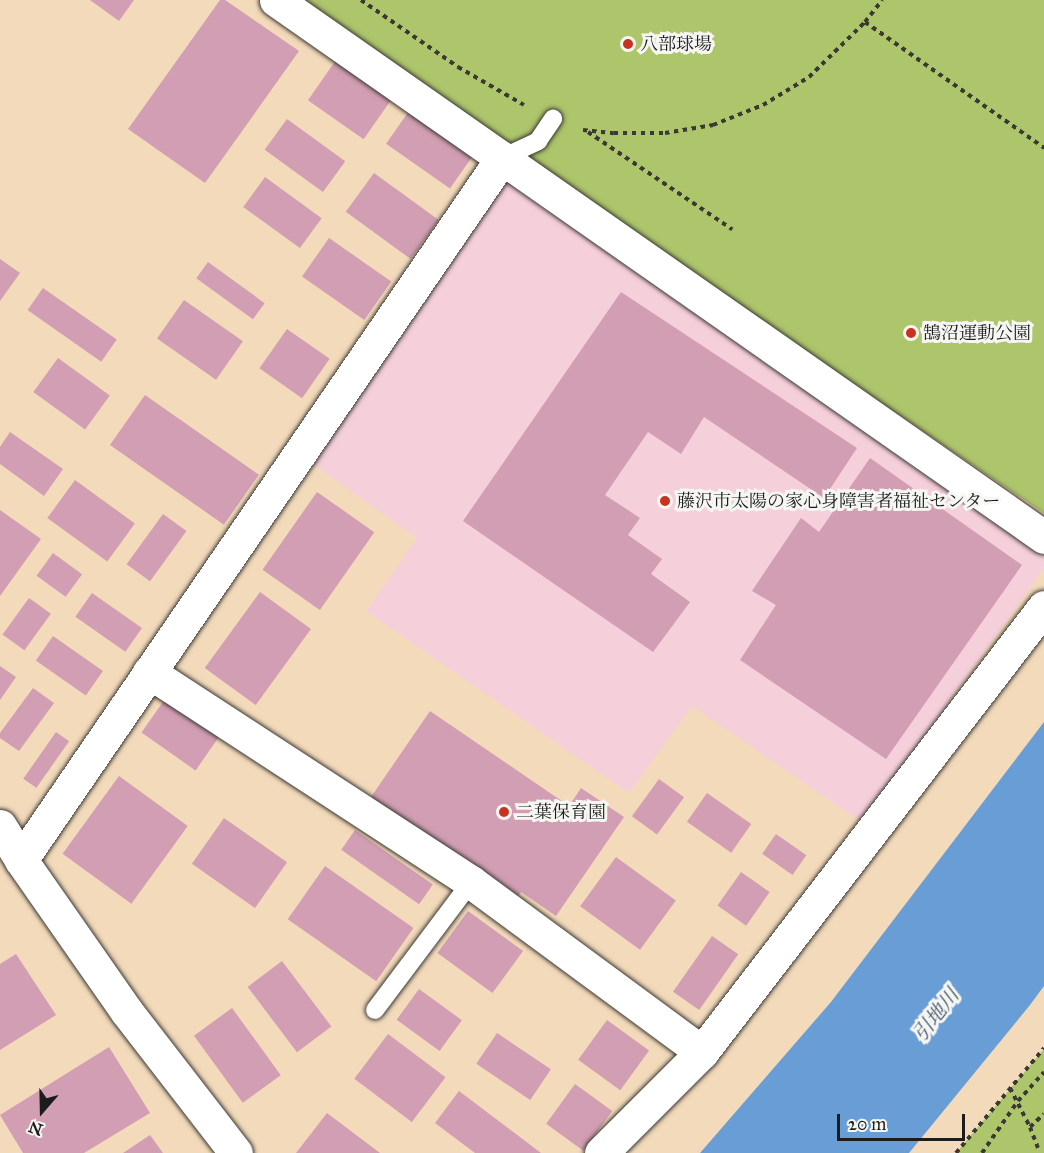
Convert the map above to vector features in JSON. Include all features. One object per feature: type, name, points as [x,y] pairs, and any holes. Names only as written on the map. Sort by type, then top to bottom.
[{"type":"street","points":[[276,0],[1044,537]]},
{"type":"street","points":[[21,860],[502,158]]},
{"type":"street","points":[[602,1153],[702,1052],[1044,608]]},
{"type":"street","points":[[149,672],[471,882],[702,1052]]},
{"type":"street","points":[[0,826],[21,860],[127,1012],[236,1153]]},
{"type":"lane","points":[[502,158],[538,141],[553,119]]},
{"type":"lane","points":[[375,1010],[471,882]]},
{"type":"path","points":[[361,0],[458,67],[553,119],[573,129],[614,133],[665,133],[712,125],[753,109],[809,77],[865,22],[882,0]]},
{"type":"path","points":[[865,22],[1044,148]]},
{"type":"path","points":[[586,130],[732,229]]},
{"type":"path","points":[[956,1153],[1044,1048]]},
{"type":"path","points":[[982,1153],[1018,1101],[1044,1072]]},
{"type":"path","points":[[1010,1088],[1038,1148]]},
{"type":"path","points":[[1030,1127],[1044,1114]]},
{"type":"shaded area","name":"藤沢市太陽の家心身障害者福祉センター","points":[[504,178],[1044,556],[1044,568],[863,823],[692,706],[629,793],[366,611],[417,538],[313,464]]},
{"type":"green space","name":"鵠沼運動公園","points":[[294,0],[1044,0],[1044,513],[511,152]]},
{"type":"green space","points":[[1044,1049],[1044,1153],[956,1153],[999,1102]]},
{"type":"water","name":"引地川","points":[[1044,722],[1044,986],[1030,1005],[909,1153],[700,1153],[831,1002]]},
{"type":"building","points":[[90,0],[134,0],[119,21]]},
{"type":"building","points":[[220,0],[225,0],[299,51],[205,183],[128,129]]},
{"type":"building","points":[[336,60],[392,99],[364,139],[308,100]]},
{"type":"building","points":[[409,111],[473,156],[450,189],[386,144]]},
{"type":"building","points":[[287,119],[345,161],[323,192],[265,150]]},
{"type":"building","points":[[374,173],[439,220],[411,259],[346,212]]},
{"type":"building","points":[[265,177],[322,218],[300,248],[243,207]]},
{"type":"building","points":[[329,238],[391,282],[364,320],[302,277]]},
{"type":"building","points":[[0,259],[20,273],[0,301]]},
{"type":"building","points":[[208,262],[265,303],[253,319],[196,278]]},
{"type":"building","points":[[43,288],[117,340],[101,362],[28,310]]},
{"type":"building","points":[[621,292],[857,448],[824,498],[704,417],[681,454],[648,432],[605,495],[640,518],[628,535],[662,559],[651,574],[690,602],[653,652],[463,521]]},
{"type":"building","points":[[184,300],[243,341],[216,380],[157,339]]},
{"type":"building","points":[[287,329],[330,359],[302,398],[259,368]]},
{"type":"building","points":[[58,358],[110,396],[85,430],[33,392]]},
{"type":"building","points":[[145,395],[259,475],[224,525],[110,445]]},
{"type":"building","points":[[10,432],[63,469],[44,496],[0,464],[0,447]]},
{"type":"building","points":[[870,458],[1022,565],[886,759],[740,660],[776,605],[752,591],[801,518],[819,532]]},
{"type":"building","points":[[75,480],[135,523],[107,562],[47,518]]},
{"type":"building","points":[[317,492],[374,532],[320,610],[263,570]]},
{"type":"building","points":[[0,510],[41,539],[0,596]]},
{"type":"building","points":[[163,514],[186,531],[150,581],[127,564]]},
{"type":"building","points":[[53,553],[82,574],[66,597],[37,576]]},
{"type":"building","points":[[260,592],[311,629],[256,705],[205,668]]},
{"type":"building","points":[[92,593],[142,628],[125,652],[75,617]]},
{"type":"building","points":[[29,598],[51,614],[24,650],[3,634]]},
{"type":"building","points":[[53,636],[103,671],[86,696],[36,661]]},
{"type":"building","points":[[0,666],[16,677],[0,700]]},
{"type":"building","points":[[33,688],[54,703],[19,751],[0,738],[0,733]]},
{"type":"building","points":[[165,699],[219,737],[196,770],[141,733]]},
{"type":"building","name":"二葉保育園","points":[[430,711],[569,806],[581,788],[624,817],[556,916],[521,892],[518,897],[371,797]]},
{"type":"building","points":[[56,732],[69,741],[36,788],[23,779]]},
{"type":"building","points":[[119,776],[188,826],[131,904],[63,854]]},
{"type":"building","points":[[659,779],[684,797],[657,834],[632,816]]},
{"type":"building","points":[[707,793],[751,824],[731,853],[687,822]]},
{"type":"building","points":[[224,818],[287,862],[255,908],[192,864]]},
{"type":"building","points":[[355,830],[433,884],[419,904],[341,850]]},
{"type":"building","points":[[776,834],[806,855],[793,875],[762,854]]},
{"type":"building","points":[[616,857],[676,900],[640,950],[580,906]]},
{"type":"building","points":[[325,866],[413,928],[376,981],[288,919]]},
{"type":"building","points":[[741,872],[770,892],[746,926],[717,906]]},
{"type":"building","points":[[468,911],[523,951],[492,993],[437,953]]},
{"type":"building","points":[[712,936],[738,954],[699,1010],[673,992]]},
{"type":"building","points":[[16,954],[56,1015],[0,1050],[0,964]]},
{"type":"building","points":[[282,961],[331,1026],[297,1052],[248,987]]},
{"type":"building","points":[[419,989],[462,1020],[440,1051],[397,1020]]},
{"type":"building","points":[[232,1008],[281,1075],[243,1103],[194,1036]]},
{"type":"building","points":[[607,1020],[649,1051],[620,1090],[578,1060]]},
{"type":"building","points":[[497,1033],[551,1069],[530,1100],[476,1064]]},
{"type":"building","points":[[388,1034],[446,1077],[412,1122],[354,1079]]},
{"type":"building","points":[[109,1047],[150,1113],[84,1153],[23,1153],[0,1115]]},
{"type":"building","points":[[575,1084],[612,1111],[583,1151],[546,1124]]},
{"type":"building","points":[[459,1091],[541,1153],[475,1153],[435,1123]]},
{"type":"building","points":[[327,1113],[380,1153],[296,1153]]},
{"type":"building","points":[[150,1135],[163,1153],[123,1153]]},
{"type":"place","name":"八部球場","points":[[628,44]]},
{"type":"place","name":"鵠沼運動公園","points":[[911,333]]},
{"type":"place","name":"藤沢市太陽の家心身障害者福祉センター","points":[[665,501]]},
{"type":"place","name":"二葉保育園","points":[[504,812]]}]
